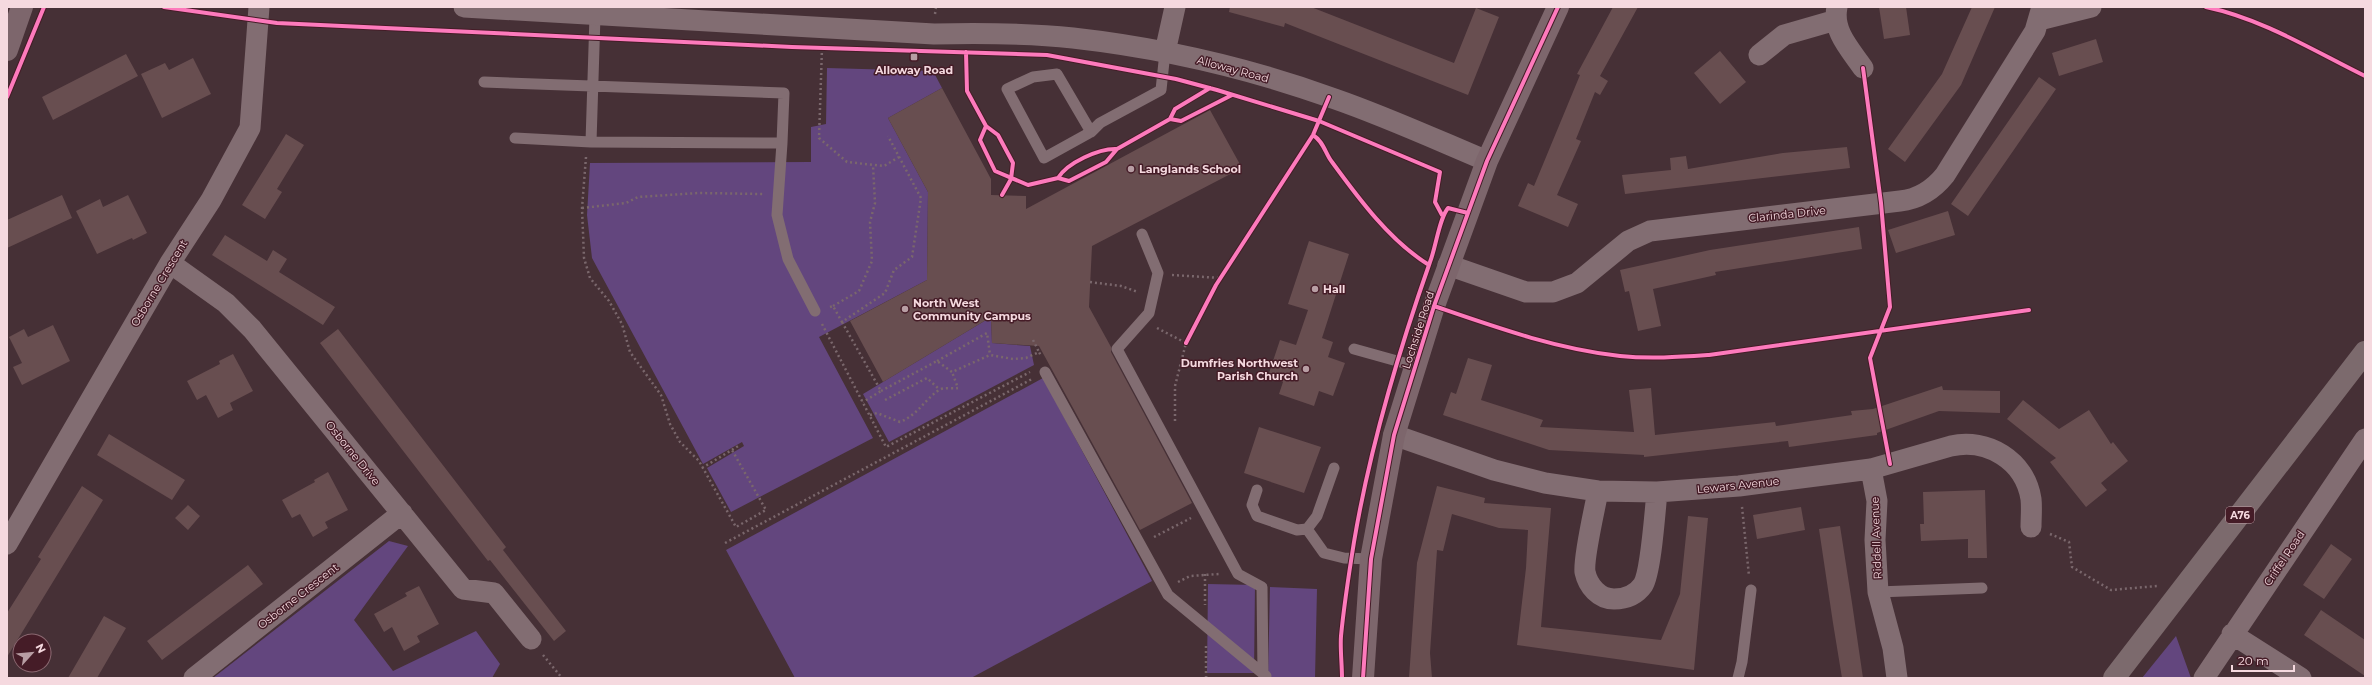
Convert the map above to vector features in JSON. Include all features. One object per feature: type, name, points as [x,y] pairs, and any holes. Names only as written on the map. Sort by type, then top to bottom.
[{"type":"highway","name":"A76","points":[[2114,678],[2365,352]]},
{"type":"street","points":[[7,50],[22,7]]},
{"type":"street","name":"Osborne Crescent","points":[[7,544],[170,263],[211,200],[250,128],[259,7]]},
{"type":"street","name":"Alloway Road","points":[[464,7],[595,11],[934,34],[998,33],[1073,38],[1165,52],[1236,68],[1335,99],[1487,161]]},
{"type":"street","points":[[1165,52],[1176,7]]},
{"type":"street","name":"Lochside Road","points":[[1363,678],[1371,559],[1394,435],[1448,265],[1487,161],[1558,7]]},
{"type":"street","points":[[2041,14],[2091,7]]},
{"type":"street","points":[[1759,55],[1784,35],[1836,14],[1839,33],[1863,68]]},
{"type":"street","name":"Clarinda Drive","points":[[1448,265],[1526,292],[1553,292],[1577,283],[1628,241],[1650,231],[1900,201],[1917,197],[1933,188],[1945,175],[1990,106],[2041,14]]},
{"type":"street","name":"Osborne Drive","points":[[170,263],[226,303],[252,329],[463,589],[494,594],[531,639]]},
{"type":"street","name":"Lewars Avenue","points":[[1394,435],[1494,470],[1545,483],[1598,491],[1657,492],[1740,486],[1872,469],[1963,444],[1987,447],[2008,458],[2023,477],[2031,499],[2031,527]]},
{"type":"street","name":"Criffel Road","points":[[2204,678],[2232,634],[2359,460],[2365,439]]},
{"type":"street","name":"Riddell Avenue","points":[[1872,469],[1877,501],[1875,540],[1878,592],[1893,648],[1896,678]]},
{"type":"street","points":[[1598,491],[1585,570],[1590,586],[1596,592],[1603,596],[1615,599],[1629,597],[1636,592],[1646,578],[1657,492]]},
{"type":"street","name":"Osborne Crescent","points":[[194,678],[402,513]]},
{"type":"street","points":[[2232,634],[2301,678]]},
{"type":"lane","points":[[591,142],[595,11]]},
{"type":"lane","points":[[1091,132],[1057,74],[1033,77],[1007,89],[1044,158],[1091,132],[1100,123],[1161,90],[1165,52]]},
{"type":"lane","points":[[484,82],[592,84],[784,93],[777,215],[788,260],[815,311]]},
{"type":"lane","points":[[515,138],[591,142],[782,143]]},
{"type":"lane","points":[[1142,234],[1158,273],[1153,297],[1149,313],[1117,349],[1238,574],[1262,587],[1266,676]]},
{"type":"lane","points":[[1354,349],[1416,366]]},
{"type":"lane","points":[[1043,369],[1168,595],[1266,676]]},
{"type":"lane","points":[[1257,490],[1252,506],[1257,516],[1297,530],[1307,529],[1317,516],[1334,468]]},
{"type":"lane","points":[[1307,529],[1324,553],[1344,558],[1371,559]]},
{"type":"lane","points":[[1878,592],[1982,588]]},
{"type":"lane","points":[[1738,678],[1742,662],[1751,590]]},
{"type":"path","points":[[814,47],[829,48]]},
{"type":"path","points":[[822,48],[819,138],[847,162],[884,166],[899,157]]},
{"type":"path","points":[[842,322],[885,293],[894,270],[912,257],[921,198],[888,136]]},
{"type":"path","points":[[591,142],[585,162],[582,208],[584,258],[590,278],[609,301],[622,324],[630,352],[661,395],[670,424],[680,442],[702,468],[736,527],[766,510],[732,450]]},
{"type":"path","points":[[873,165],[875,204],[870,222],[872,261],[859,291],[832,306],[815,311],[886,447],[1043,369]]},
{"type":"path","points":[[582,208],[626,203],[638,197],[698,193],[778,195]]},
{"type":"path","points":[[1216,285],[1224,272]]},
{"type":"path","points":[[1158,273],[1220,278]]},
{"type":"path","points":[[1090,282],[1121,286],[1153,297]]},
{"type":"path","points":[[832,306],[881,391]]},
{"type":"path","points":[[1145,317],[1153,326],[1186,343]]},
{"type":"path","points":[[863,402],[988,333],[990,355]]},
{"type":"path","points":[[1175,424],[1175,386],[1186,343],[1190,336]]},
{"type":"path","points":[[1033,340],[1042,358],[1043,369]]},
{"type":"path","points":[[952,372],[990,355],[1020,359],[1039,352]]},
{"type":"path","points":[[870,415],[877,413],[900,422],[913,417],[925,402],[939,389],[958,388],[952,372],[937,361]]},
{"type":"path","points":[[725,543],[1043,369]]},
{"type":"path","points":[[884,400],[927,378],[939,389]]},
{"type":"path","points":[[702,468],[740,445]]},
{"type":"path","points":[[1740,486],[1751,590]]},
{"type":"path","points":[[1140,544],[1205,511]]},
{"type":"path","points":[[2031,527],[2069,542],[2072,567],[2111,590],[2186,584]]},
{"type":"path","points":[[1165,589],[1190,576],[1238,574]]},
{"type":"path","points":[[531,639],[562,678]]},
{"type":"path","points":[[1206,678],[1211,678]]},
{"type":"shaded area","points":[[827,68],[933,71],[942,88],[888,118],[928,192],[927,280],[819,337],[873,438],[731,512],[707,468],[744,446],[742,442],[703,464],[592,258],[587,215],[590,163],[811,162],[811,127],[826,124]]},
{"type":"shaded area","points":[[991,317],[992,343],[1030,346],[1034,365],[889,442],[863,394]]},
{"type":"shaded area","points":[[1043,378],[1152,581],[971,678],[795,678],[726,550]]},
{"type":"shaded area","points":[[389,541],[408,546],[354,620],[393,671],[476,631],[500,664],[492,678],[213,678]]},
{"type":"shaded area","points":[[1208,584],[1255,585],[1254,673],[1207,673]]},
{"type":"shaded area","points":[[1270,587],[1317,589],[1315,678],[1268,678]]},
{"type":"shaded area","points":[[2176,636],[2191,678],[2142,678]]},
{"type":"building","points":[[1230,7],[1311,7],[1454,63],[1476,8],[1499,17],[1468,95],[1285,23],[1284,27],[1229,12]]},
{"type":"building","points":[[1613,7],[1638,7],[1600,76],[1608,81],[1600,95],[1595,92],[1576,139],[1581,141],[1557,195],[1578,204],[1568,227],[1518,206],[1528,183],[1534,186],[1580,75],[1577,74]]},
{"type":"building","points":[[1879,7],[1906,7],[1910,35],[1884,39]]},
{"type":"building","points":[[1972,7],[1995,7],[1961,85],[1905,162],[1888,149],[1942,74]]},
{"type":"building","points":[[2096,39],[2103,62],[2059,76],[2052,53]]},
{"type":"building","points":[[1720,51],[1746,82],[1720,104],[1694,73]]},
{"type":"building","points":[[126,54],[138,76],[53,120],[42,97]]},
{"type":"building","points":[[193,58],[211,94],[162,118],[141,74],[165,63],[169,70]]},
{"type":"building","points":[[2039,77],[2056,89],[1968,216],[1951,204]]},
{"type":"building","points":[[942,88],[991,179],[991,195],[1026,196],[1026,209],[1210,110],[1242,168],[1092,246],[1089,307],[1111,347],[1111,352],[1192,503],[1140,530],[1039,346],[992,343],[991,317],[883,382],[850,321],[927,280],[928,192],[888,118]]},
{"type":"building","points":[[286,134],[304,145],[277,189],[282,192],[265,219],[242,205]]},
{"type":"building","points":[[1847,147],[1850,168],[1625,194],[1622,175],[1671,170],[1670,158],[1686,156],[1688,169],[1783,153]]},
{"type":"building","points":[[62,195],[72,218],[7,248],[7,220]]},
{"type":"building","points":[[128,195],[147,233],[97,254],[76,211],[100,199],[103,207]]},
{"type":"building","points":[[1948,211],[1955,235],[1896,253],[1888,230]]},
{"type":"building","points":[[1859,227],[1862,249],[1715,272],[1716,275],[1653,289],[1661,326],[1638,331],[1629,291],[1625,292],[1620,270],[1710,250]]},
{"type":"building","points":[[225,235],[267,261],[273,250],[287,259],[279,272],[335,307],[323,325],[212,255]]},
{"type":"building","points":[[1309,241],[1349,254],[1322,338],[1333,342],[1328,357],[1345,363],[1333,396],[1319,391],[1314,406],[1279,394],[1283,382],[1268,376],[1280,340],[1296,345],[1308,310],[1288,304]]},
{"type":"building","points":[[53,325],[70,361],[22,385],[13,367],[22,363],[9,337],[24,329],[28,337]]},
{"type":"building","points":[[338,329],[506,547],[503,550],[566,631],[554,641],[490,560],[488,561],[320,343]]},
{"type":"building","points":[[233,354],[253,391],[230,403],[233,410],[218,418],[206,395],[197,400],[187,381],[220,364],[219,361]]},
{"type":"building","points":[[1468,358],[1492,365],[1481,400],[1543,420],[1540,427],[1634,432],[1629,390],[1651,388],[1655,435],[1775,422],[1776,426],[1852,415],[1851,411],[1873,409],[1942,386],[1943,390],[2000,391],[2000,413],[1939,411],[1877,433],[1877,435],[1789,447],[1788,441],[1644,457],[1644,455],[1549,450],[1443,415],[1451,392],[1456,394]]},
{"type":"building","points":[[2023,400],[2059,429],[2089,410],[2111,444],[2113,442],[2128,461],[2101,483],[2107,490],[2086,507],[2050,462],[2056,458],[2007,419]]},
{"type":"building","points":[[1259,427],[1321,447],[1304,493],[1244,473]]},
{"type":"building","points":[[109,434],[185,480],[172,500],[97,455]]},
{"type":"building","points":[[328,472],[348,510],[325,522],[328,528],[313,537],[300,514],[292,518],[282,500],[315,482],[314,480]]},
{"type":"building","points":[[82,486],[103,500],[22,633],[12,633],[12,649],[7,657],[7,613],[41,559],[38,557]]},
{"type":"building","points":[[1437,486],[1485,498],[1484,503],[1551,508],[1541,627],[1661,640],[1680,594],[1688,516],[1708,518],[1694,670],[1517,645],[1526,568],[1528,530],[1499,528],[1452,514],[1443,551],[1437,550],[1430,653],[1432,678],[1409,678],[1417,563]]},
{"type":"building","points":[[1985,490],[1987,558],[1968,558],[1968,539],[1921,541],[1920,524],[1924,524],[1923,492]]},
{"type":"building","points":[[188,505],[200,516],[188,530],[175,518]]},
{"type":"building","points":[[1801,507],[1805,530],[1757,539],[1753,515]]},
{"type":"building","points":[[1840,526],[1863,678],[1842,678],[1833,623],[1819,529]]},
{"type":"building","points":[[2331,544],[2352,559],[2324,599],[2303,585]]},
{"type":"building","points":[[248,565],[263,584],[162,660],[147,641]]},
{"type":"building","points":[[419,586],[439,624],[417,636],[420,642],[404,651],[392,627],[384,632],[374,614],[407,596],[405,593]]},
{"type":"building","points":[[2321,610],[2365,640],[2365,676],[2304,635]]},
{"type":"building","points":[[104,616],[126,628],[97,678],[68,678]]},
{"type":"cycle path","points":[[7,97],[44,7]]},
{"type":"cycle path","points":[[164,7],[277,23],[792,47],[1047,55],[1176,79],[1319,121],[1440,172],[1435,202],[1442,215]]},
{"type":"cycle path","points":[[1363,678],[1371,559],[1394,435],[1434,306],[1487,161],[1558,7]]},
{"type":"cycle path","points":[[2206,7],[2248,19],[2307,46],[2365,76]]},
{"type":"cycle path","points":[[966,52],[967,91],[986,126],[980,140],[995,171],[1028,185],[1058,178],[1069,181],[1106,162],[1117,149],[1170,119],[1181,121],[1232,95]]},
{"type":"cycle path","points":[[1863,68],[1881,203],[1890,307],[1870,358],[1890,464]]},
{"type":"cycle path","points":[[1170,119],[1175,109],[1210,88]]},
{"type":"cycle path","points":[[1186,343],[1216,285],[1313,135],[1329,97]]},
{"type":"cycle path","points":[[986,126],[998,135],[1013,163],[1011,179],[1002,195]]},
{"type":"cycle path","points":[[1313,135],[1320,141],[1332,162],[1364,205],[1388,232],[1429,265]]},
{"type":"cycle path","points":[[1058,178],[1068,167],[1084,158],[1101,151],[1117,149]]},
{"type":"cycle path","points":[[1342,678],[1341,636],[1352,554],[1368,471],[1386,400],[1432,256],[1442,219],[1448,208],[1468,213]]},
{"type":"cycle path","points":[[1434,306],[1549,343],[1596,353],[1653,358],[1709,355],[2029,310]]},
{"type":"place","name":"Alloway Road","points":[[914,57]]},
{"type":"place","name":"Langlands School","points":[[1131,169]]},
{"type":"place","name":"Hall","points":[[1315,289]]},
{"type":"place","name":"North West Community Campus","points":[[905,309]]},
{"type":"place","name":"Dumfries Northwest Parish Church","points":[[1306,369]]}]
